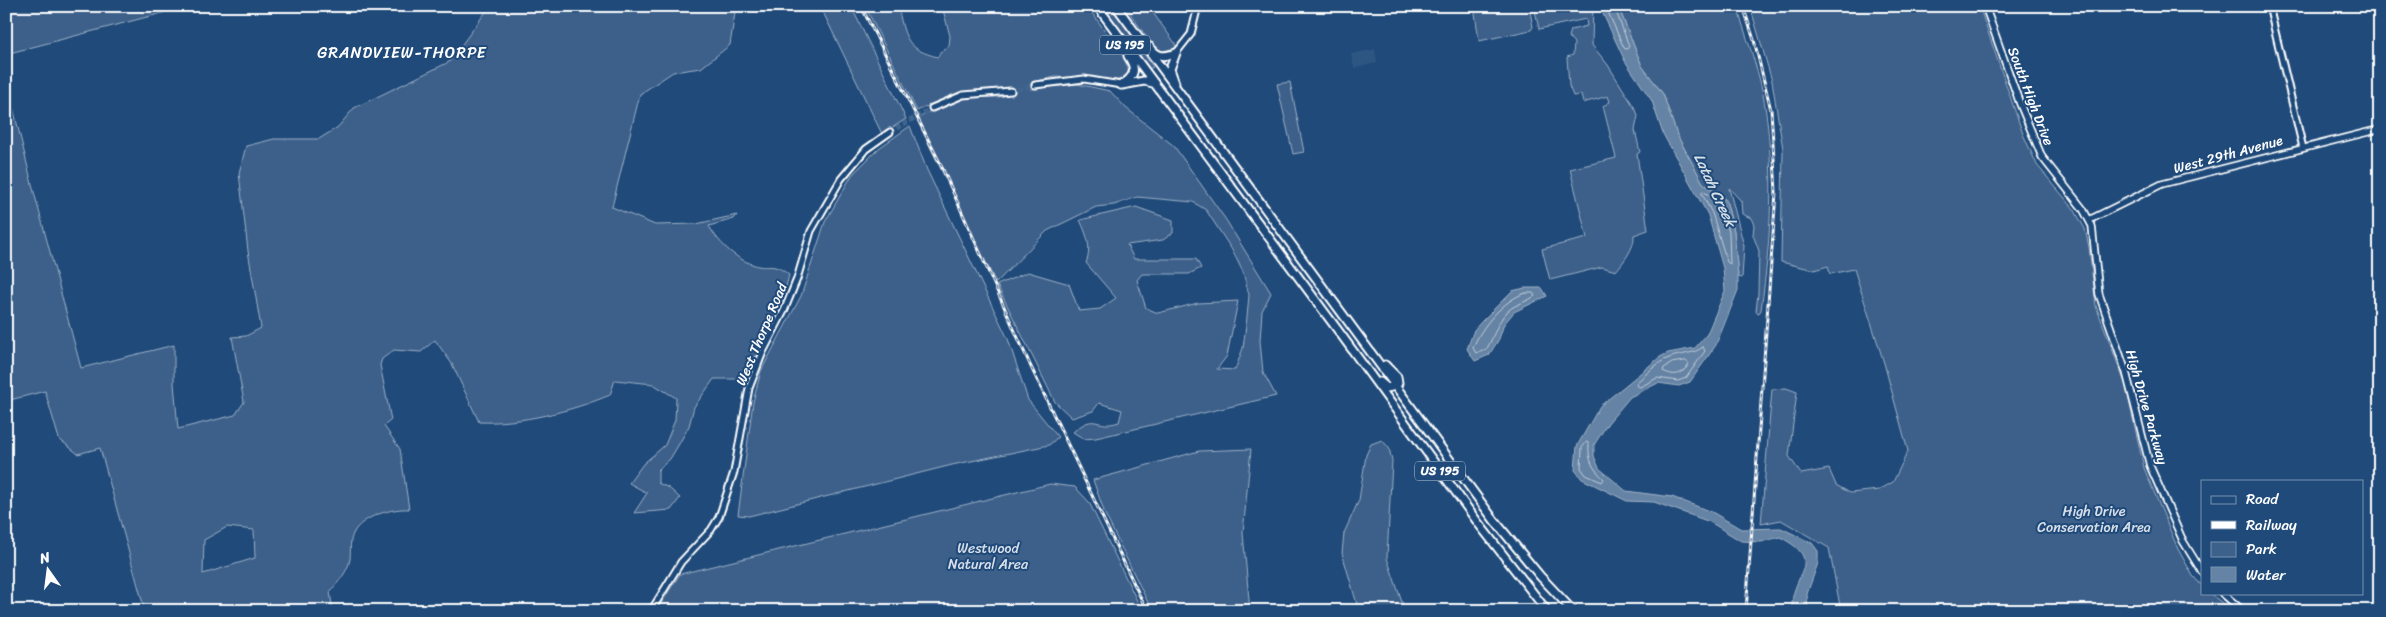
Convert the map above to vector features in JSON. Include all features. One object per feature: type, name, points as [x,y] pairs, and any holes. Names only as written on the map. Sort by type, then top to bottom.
[{"type":"highway","points":[[1093,6],[1134,67],[1132,77],[1121,85]]},
{"type":"highway","name":"US 195","points":[[1097,6],[1479,524],[1547,611]]},
{"type":"highway","points":[[1118,6],[1154,52],[1164,57],[1176,53]]},
{"type":"highway","name":"US 195","points":[[1118,6],[1182,98],[1344,314],[1397,377],[1398,383],[1396,386],[1494,520],[1540,576],[1574,611]]},
{"type":"highway","points":[[1176,53],[1170,69],[1182,98]]},
{"type":"highway","points":[[1121,85],[1144,81],[1153,83]]},
{"type":"highway","points":[[1337,329],[1354,347],[1384,387],[1392,388],[1396,386]]},
{"type":"main road","name":"South High Drive","points":[[1985,6],[2020,104],[2042,157],[2089,220],[2094,241]]},
{"type":"main road","name":"West 29th Avenue","points":[[2089,220],[2162,184],[2380,129]]},
{"type":"main road","name":"High Drive Parkway","points":[[2094,241],[2100,300],[2126,372],[2150,466],[2184,541],[2201,570]]},
{"type":"main road","points":[[2223,594],[2243,611]]},
{"type":"street","points":[[1176,53],[1190,34],[1198,6]]},
{"type":"street","points":[[2269,6],[2303,148]]},
{"type":"street","points":[[1036,85],[1084,79],[1121,85]]},
{"type":"street","points":[[932,108],[963,95],[1011,91]]},
{"type":"street","name":"West Thorpe Road","points":[[651,611],[681,562],[702,540],[719,517],[734,472],[749,388],[763,352],[790,295],[811,232],[825,203],[841,179],[866,149],[890,132]]},
{"type":"shaded area","points":[[1375,49],[1377,63],[1354,68],[1351,54]]},
{"type":"green space","points":[[6,6],[189,6],[6,54]]},
{"type":"green space","points":[[490,6],[736,6],[730,45],[701,68],[673,72],[640,94],[612,207],[655,225],[696,224],[737,215],[734,219],[709,226],[717,238],[739,258],[758,266],[778,268],[789,275],[782,302],[743,379],[714,379],[694,407],[689,426],[670,459],[658,470],[658,483],[669,488],[680,498],[671,510],[634,513],[647,493],[629,483],[643,464],[665,445],[675,420],[676,398],[653,384],[615,380],[610,395],[563,411],[528,419],[479,422],[452,364],[435,340],[421,352],[394,350],[382,359],[380,365],[391,420],[384,426],[400,449],[409,509],[378,514],[358,526],[351,539],[350,559],[347,568],[330,592],[333,611],[145,611],[100,448],[78,454],[59,439],[45,391],[6,401],[6,79],[81,368],[174,345],[174,383],[178,429],[235,415],[244,402],[232,337],[246,336],[261,328],[248,251],[239,173],[246,146],[274,139],[319,139],[338,127],[354,108],[449,62]],"holes":[[[227,527],[254,530],[255,558],[203,574],[204,540]]]},
{"type":"green space","points":[[820,6],[851,6],[906,119],[882,134]]},
{"type":"green space","points":[[865,6],[913,6],[902,8],[899,11],[906,36],[909,42],[920,51],[938,57],[940,52],[949,46],[950,36],[942,6],[1087,6],[1129,64],[1131,71],[1127,78],[1119,80],[1055,77],[1032,82],[1030,89],[1077,84],[1110,91],[1126,108],[1174,146],[1226,220],[1271,293],[1262,311],[1260,341],[1263,372],[1276,396],[1096,438],[1084,439],[1073,432],[1087,423],[1111,424],[1119,422],[1122,410],[1099,403],[1093,411],[1072,418],[1055,402],[997,285],[1028,272],[1069,284],[1079,311],[1100,309],[1116,298],[1086,263],[1089,252],[1088,242],[1080,220],[1136,207],[1173,220],[1173,233],[1163,240],[1127,245],[1134,259],[1196,259],[1201,268],[1189,274],[1142,274],[1137,280],[1146,308],[1158,313],[1198,303],[1238,301],[1227,356],[1217,369],[1235,370],[1243,348],[1249,295],[1243,272],[1232,250],[1206,210],[1193,202],[1137,197],[1114,205],[1096,207],[1047,231],[996,283],[917,120],[934,109],[961,99],[1002,96],[1013,93],[1010,88],[972,91],[941,100],[917,111]]},
{"type":"green space","points":[[1103,6],[1111,6],[1153,67],[1149,69]]},
{"type":"green space","points":[[1125,6],[1148,6],[1175,43],[1176,49],[1163,54],[1156,51]]},
{"type":"green space","points":[[1474,6],[1529,6],[1533,27],[1531,30],[1479,41]]},
{"type":"green space","points":[[1534,6],[1593,6],[1592,45],[1608,65],[1638,116],[1635,130],[1640,152],[1637,154],[1648,230],[1634,235],[1631,249],[1616,271],[1602,267],[1550,280],[1542,249],[1587,238],[1570,169],[1616,158],[1603,106],[1610,102],[1608,96],[1583,103],[1581,95],[1573,96],[1569,86],[1567,57],[1573,55],[1574,43],[1569,37],[1571,30],[1587,26],[1586,19],[1539,29]]},
{"type":"green space","points":[[1618,6],[1737,6],[1763,94],[1770,148],[1771,202],[1767,256],[1761,310],[1759,313],[1756,312],[1759,251],[1753,235],[1754,225],[1751,218],[1742,214],[1741,201],[1729,188],[1744,246],[1742,278],[1738,277],[1734,231],[1726,200],[1703,183],[1677,135],[1663,94],[1642,66]]},
{"type":"green space","name":"High Drive Conservation Area","points":[[1750,6],[1979,6],[2023,134],[2037,165],[2074,209],[2085,229],[2096,306],[2125,383],[2144,468],[2178,549],[2193,576],[2201,585],[2201,594],[2210,594],[2233,611],[1841,611],[1829,548],[1781,520],[1761,524],[1772,389],[1786,388],[1797,392],[1789,456],[1801,474],[1829,469],[1836,485],[1850,493],[1879,490],[1893,482],[1908,451],[1884,363],[1854,269],[1830,274],[1828,266],[1814,270],[1781,262],[1783,149],[1772,81]]},
{"type":"green space","points":[[1290,82],[1304,152],[1293,154],[1277,84]]},
{"type":"green space","points":[[910,126],[927,170],[1008,339],[1028,400],[1058,437],[1049,445],[952,465],[749,516],[738,515],[753,402],[761,371],[801,296],[825,222],[852,175],[879,148]]},
{"type":"green space","points":[[1382,440],[1389,448],[1392,461],[1387,558],[1405,611],[1359,611],[1342,553],[1344,533],[1359,500],[1366,455],[1371,444]]},
{"type":"green space","points":[[1251,449],[1243,533],[1250,611],[1152,611],[1105,514],[1093,480],[1199,451]]},
{"type":"green space","name":"Westwood Natural Area","points":[[1050,484],[1075,487],[1089,502],[1142,611],[656,611],[680,574]]},
{"type":"green space","points":[[433,603],[441,611],[393,611]]},
{"type":"water","points":[[1595,6],[1618,6],[1642,66],[1663,94],[1677,135],[1703,183],[1726,200],[1734,231],[1738,290],[1716,345],[1690,382],[1679,386],[1658,383],[1630,397],[1608,423],[1594,445],[1594,456],[1599,468],[1626,491],[1672,497],[1712,512],[1741,529],[1781,528],[1812,543],[1818,551],[1818,563],[1807,594],[1808,611],[1792,611],[1793,598],[1804,562],[1802,554],[1780,537],[1761,542],[1741,541],[1710,522],[1654,502],[1627,501],[1582,479],[1575,470],[1577,446],[1600,406],[1660,357],[1668,353],[1695,348],[1707,334],[1725,291],[1723,268],[1708,215],[1663,134],[1652,101],[1625,61],[1603,14]]},
{"type":"water","points":[[1525,288],[1542,288],[1547,296],[1514,312],[1504,324],[1499,339],[1489,355],[1475,361],[1467,349],[1474,330],[1512,291]]},
{"type":"tunnel","points":[[1011,91],[1035,85]]},
{"type":"tunnel","points":[[890,132],[932,108]]},
{"type":"railway","points":[[861,6],[940,163],[1031,367],[1147,611]]},
{"type":"railway","points":[[1743,6],[1754,40],[1771,110],[1776,192],[1746,611]]},
{"type":"district","name":"GRANDVIEW-THORPE","points":[[402,52]]},
{"type":"water label","name":"Latah Creek","points":[[1715,190]]}]
